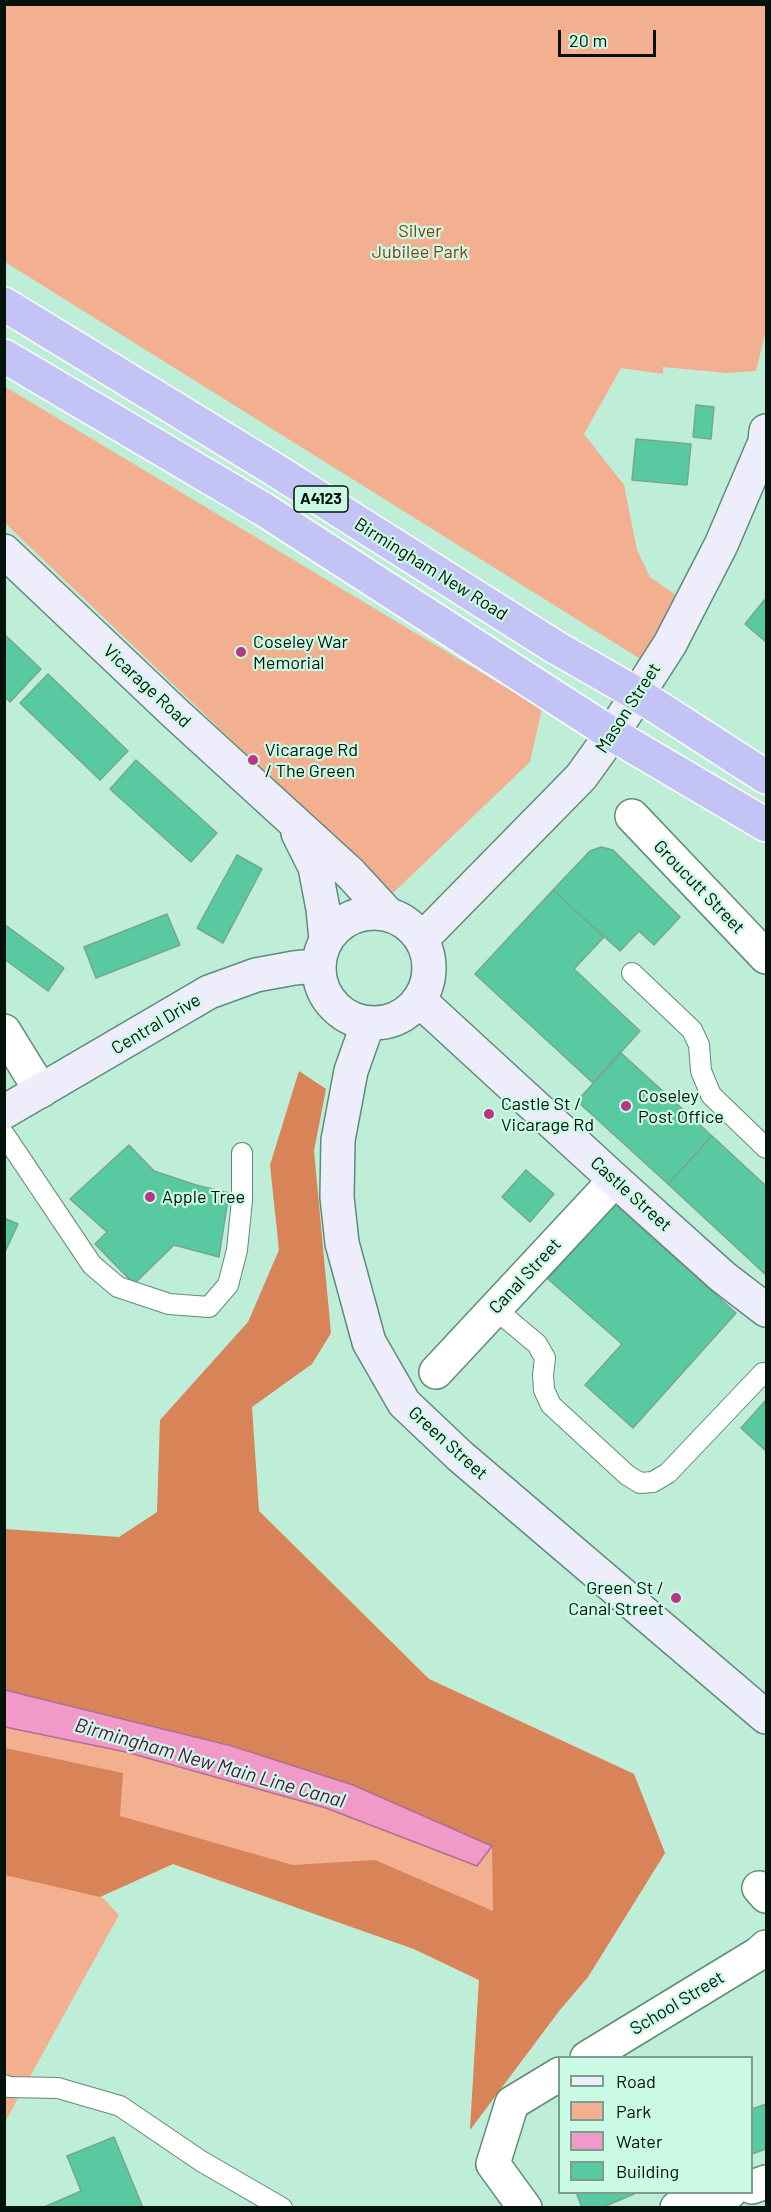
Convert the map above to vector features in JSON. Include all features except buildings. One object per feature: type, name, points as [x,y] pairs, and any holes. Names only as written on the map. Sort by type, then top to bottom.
[{"type":"highway","name":"Birmingham New Road","points":[[4,304],[272,468],[555,647],[637,694],[766,777]]},
{"type":"highway","name":"A4123","points":[[4,356],[263,509],[612,734],[766,825]]},
{"type":"main road","name":"Mason Street","points":[[422,939],[581,777],[612,734],[670,644],[721,545],[765,442],[766,431]]},
{"type":"main road","name":"Vicarage Road","points":[[4,551],[176,714],[350,873],[387,913]]},
{"type":"main road","name":"Vicarage Road","points":[[291,819],[315,867],[323,909],[322,955]]},
{"type":"main road","points":[[361,913],[387,913],[415,929],[422,939],[428,954],[430,971],[427,986],[419,1000],[409,1011],[398,1018],[383,1023],[368,1023],[351,1019],[335,1007],[325,995],[320,981],[322,955],[333,929],[345,920],[361,913]]},
{"type":"main road","name":"Central Drive","points":[[4,1112],[209,992],[256,975],[314,966],[322,955]]},
{"type":"main road","name":"Castle Street","points":[[419,1000],[723,1277],[766,1310]]},
{"type":"main road","name":"Green Street","points":[[368,1023],[351,1071],[338,1140],[337,1197],[342,1243],[369,1342],[404,1403],[460,1456],[766,1718]]},
{"type":"street","name":"Groucutt Street","points":[[632,816],[766,957]]},
{"type":"street","points":[[4,1031],[41,1091]]},
{"type":"street","name":"Canal Street","points":[[436,1372],[615,1180]]},
{"type":"street","name":"School Street","points":[[590,2056],[766,1947]]},
{"type":"street","points":[[525,2208],[493,2164],[512,2103],[558,2075]]},
{"type":"street","points":[[677,2208],[726,2194]]},
{"type":"lane","points":[[632,973],[692,1030],[699,1045],[701,1071],[711,1095],[766,1148]]},
{"type":"lane","points":[[4,1134],[92,1265],[118,1287],[169,1304],[209,1307],[228,1285],[237,1250],[242,1200],[242,1153]]},
{"type":"lane","points":[[494,1308],[537,1344],[545,1358],[544,1390],[551,1405],[627,1475],[640,1483],[652,1482],[668,1473],[763,1373]]},
{"type":"lane","points":[[4,2085],[58,2088],[120,2106],[201,2161],[282,2208]]},
{"type":"green space","name":"Silver Jubilee Park","points":[[4,5],[766,5],[766,330],[756,371],[727,373],[663,367],[663,374],[621,368],[584,434],[624,485],[637,550],[650,577],[683,600],[642,660],[5,262]]},
{"type":"green space","points":[[4,386],[542,709],[530,762],[392,894],[5,523]]},
{"type":"green space","points":[[259,1511],[429,1679],[634,1774],[665,1853],[588,1977],[559,2011],[470,2130],[479,1980],[414,1949],[173,1864],[101,1896],[119,1915],[5,2122],[5,1594]]},
{"type":"shaded area","points":[[299,1071],[326,1089],[314,1151],[331,1333],[312,1364],[252,1407],[259,1511],[429,1679],[634,1774],[665,1853],[588,1977],[559,2011],[470,2130],[479,1980],[414,1949],[173,1864],[100,1897],[5,1875],[5,1748],[123,1773],[120,1816],[293,1865],[375,1860],[493,1911],[492,1846],[353,1785],[5,1690],[4,1529],[119,1537],[157,1512],[160,1420],[248,1322],[279,1250],[270,1165]]},
{"type":"water","name":"Birmingham New Main Line Canal","points":[[5,1690],[232,1746],[353,1785],[492,1846],[477,1866],[326,1808],[126,1752],[5,1727]]},
{"type":"place","name":"Coseley War Memorial","points":[[241,652]]},
{"type":"place","name":"Vicarage Rd / The Green","points":[[253,760]]},
{"type":"place","name":"Coseley Post Office","points":[[626,1106]]},
{"type":"place","name":"Castle St / Vicarage Rd","points":[[489,1114]]},
{"type":"place","name":"Apple Tree","points":[[150,1197]]},
{"type":"place","name":"Green St / Canal Street","points":[[676,1598]]}]
